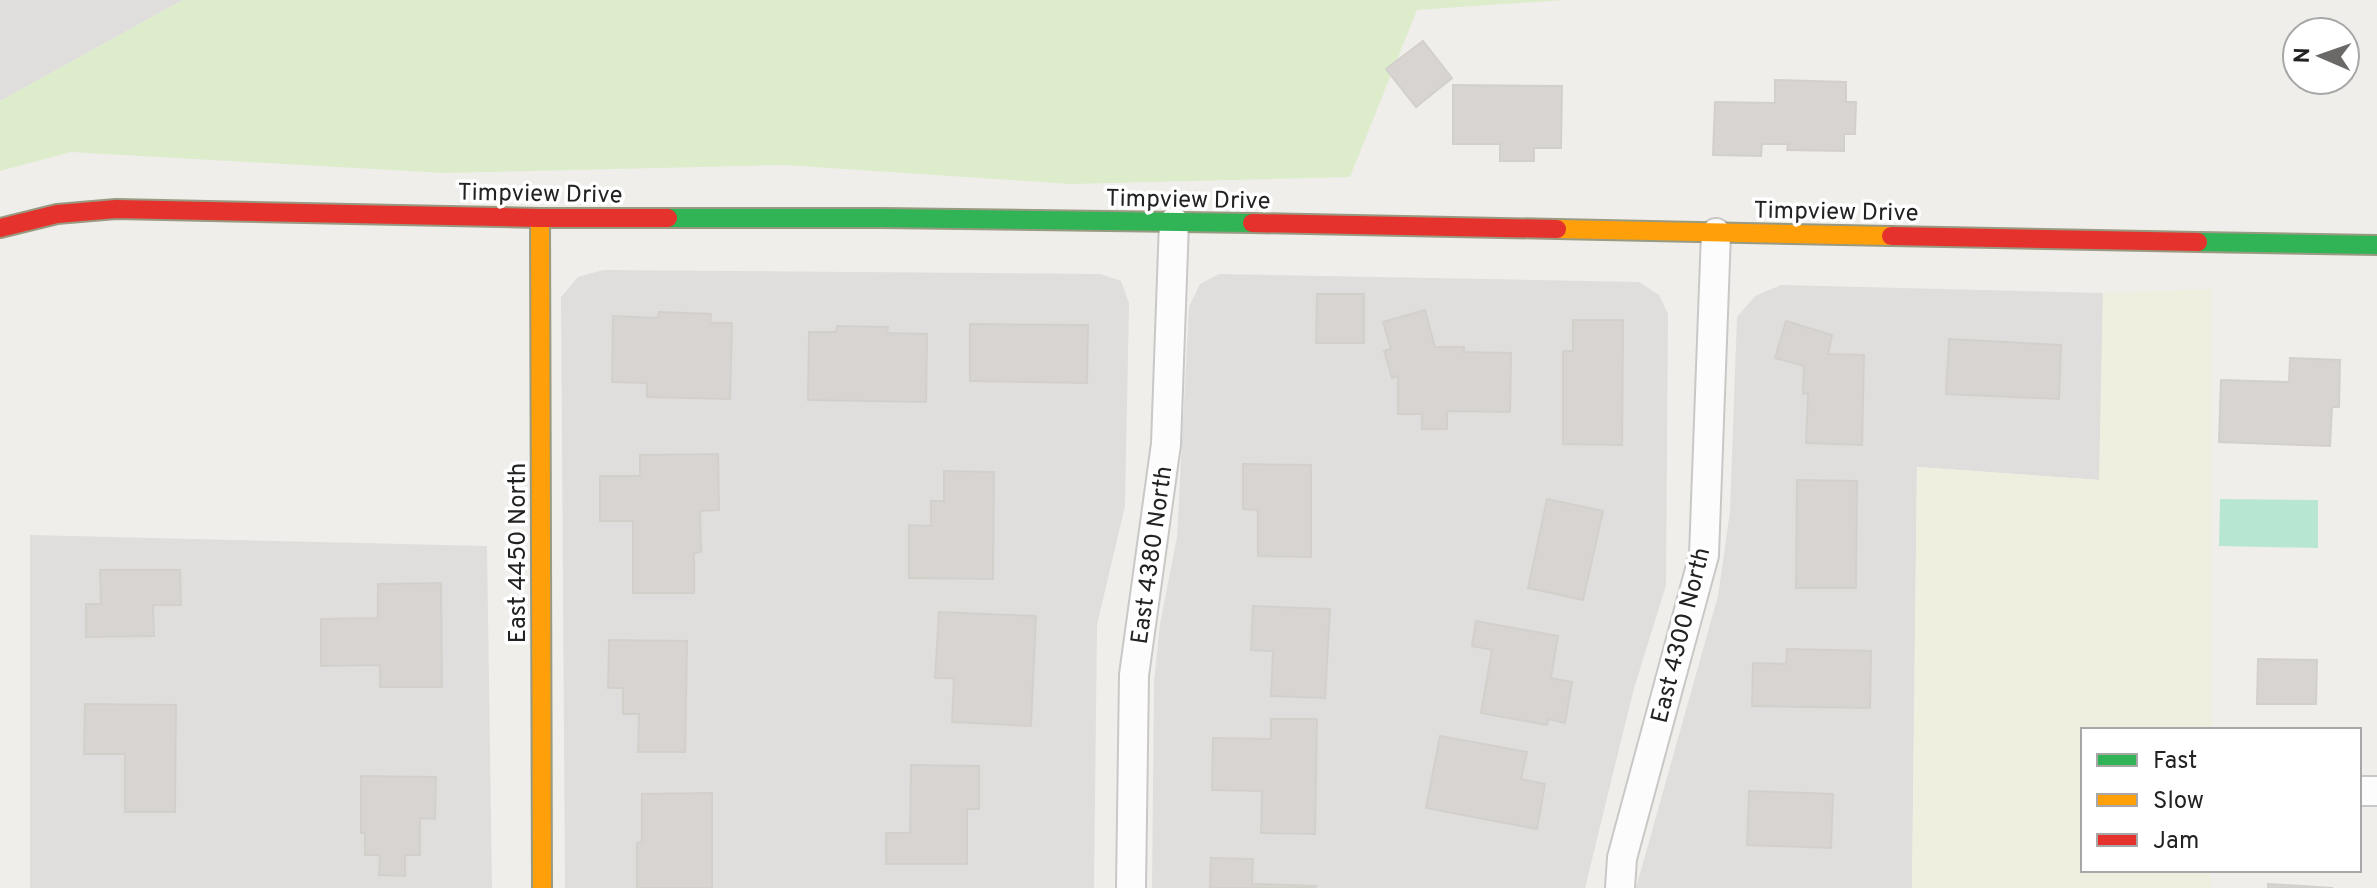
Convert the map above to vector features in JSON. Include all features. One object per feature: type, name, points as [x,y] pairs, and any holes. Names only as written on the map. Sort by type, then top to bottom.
[{"type":"street","name":"Timpview Drive","points":[[0,228],[40,215],[74,210],[540,218],[1174,222],[2377,245]]},
{"type":"street","name":"East 4450 North","points":[[540,218],[542,888]]},
{"type":"street","name":"East 4380 North","points":[[1131,888],[1134,675],[1166,444],[1174,222]]},
{"type":"street","name":"East 4300 North","points":[[1620,888],[1622,858],[1704,555],[1716,233]]},
{"type":"shaded area","points":[[0,0],[183,0],[0,101]]},
{"type":"shaded area","points":[[603,270],[1100,274],[1121,281],[1129,303],[1125,506],[1097,625],[1094,888],[565,888],[561,297],[578,277]]},
{"type":"shaded area","points":[[1219,274],[1639,282],[1659,295],[1668,314],[1666,585],[1633,692],[1585,888],[1152,888],[1154,682],[1160,624],[1177,537],[1189,307],[1200,284]]},
{"type":"shaded area","points":[[1781,285],[2103,293],[2100,480],[1917,467],[1912,888],[1636,888],[1718,596],[1730,511],[1737,317],[1755,296]]},
{"type":"shaded area","points":[[30,535],[487,546],[492,888],[30,888]]},
{"type":"green space","points":[[183,0],[1564,0],[1417,10],[1350,177],[1071,184],[784,165],[445,173],[71,152],[0,171],[0,101]]},
{"type":"green space","points":[[2212,289],[2212,728],[2081,728],[2081,872],[2211,872],[2211,888],[1912,888],[1917,467],[2099,480],[2103,293]]},
{"type":"green space","points":[[2220,499],[2318,500],[2318,548],[2219,546]]},
{"type":"building","points":[[1423,41],[1452,78],[1416,107],[1386,69]]},
{"type":"building","points":[[1775,80],[1846,82],[1846,102],[1856,102],[1855,134],[1844,134],[1844,151],[1787,150],[1788,144],[1762,144],[1761,156],[1713,155],[1715,102],[1775,103]]},
{"type":"building","points":[[1453,85],[1562,86],[1561,148],[1534,148],[1534,161],[1500,161],[1500,144],[1453,144]]},
{"type":"building","points":[[1317,294],[1364,294],[1364,343],[1316,343]]},
{"type":"building","points":[[1425,310],[1435,347],[1464,347],[1464,352],[1511,353],[1510,412],[1447,411],[1447,429],[1422,429],[1422,414],[1398,414],[1398,376],[1392,378],[1384,351],[1391,349],[1383,322]]},
{"type":"building","points":[[659,312],[711,314],[710,323],[732,323],[730,399],[647,397],[647,383],[612,382],[613,316],[658,318]]},
{"type":"building","points":[[1573,320],[1623,320],[1622,445],[1563,444],[1563,351],[1573,351]]},
{"type":"building","points":[[1786,321],[1832,335],[1828,354],[1864,355],[1862,445],[1806,443],[1808,393],[1803,394],[1804,366],[1775,358]]},
{"type":"building","points":[[970,324],[1088,325],[1087,383],[970,381]]},
{"type":"building","points":[[837,326],[888,327],[887,333],[927,334],[926,402],[808,400],[809,332],[836,332]]},
{"type":"building","points":[[1949,339],[2061,345],[2059,399],[1946,394]]},
{"type":"building","points":[[2290,358],[2340,360],[2339,407],[2332,407],[2330,446],[2219,442],[2221,380],[2289,382]]},
{"type":"building","points":[[718,454],[719,510],[700,511],[701,552],[694,553],[694,593],[633,593],[633,521],[600,521],[600,476],[640,476],[640,455]]},
{"type":"building","points":[[1243,464],[1311,465],[1311,557],[1258,556],[1258,510],[1243,509]]},
{"type":"building","points":[[944,471],[994,472],[993,579],[909,578],[909,525],[931,526],[931,501],[944,501]]},
{"type":"building","points":[[1797,480],[1857,481],[1856,588],[1796,588]]},
{"type":"building","points":[[1547,499],[1603,511],[1583,600],[1528,588]]},
{"type":"building","points":[[100,570],[180,570],[181,605],[153,605],[154,636],[86,637],[86,604],[101,604]]},
{"type":"building","points":[[441,583],[442,687],[380,687],[380,665],[321,666],[321,619],[378,618],[378,584]]},
{"type":"building","points":[[1253,606],[1330,609],[1325,698],[1271,696],[1273,651],[1251,650]]},
{"type":"building","points":[[939,612],[1036,616],[1031,726],[952,722],[954,678],[935,678]]},
{"type":"building","points":[[1476,621],[1558,636],[1551,678],[1572,682],[1565,723],[1548,719],[1547,725],[1481,713],[1492,650],[1472,646]]},
{"type":"building","points":[[609,640],[687,641],[685,752],[638,752],[639,714],[623,714],[623,688],[608,688]]},
{"type":"building","points":[[1787,649],[1871,651],[1870,708],[1752,706],[1753,663],[1786,664]]},
{"type":"building","points":[[2258,659],[2317,660],[2316,704],[2257,704]]},
{"type":"building","points":[[85,704],[176,705],[175,812],[125,812],[125,754],[84,754]]},
{"type":"building","points":[[1271,719],[1317,719],[1315,834],[1261,833],[1262,791],[1212,790],[1213,738],[1271,739]]},
{"type":"building","points":[[1440,736],[1527,752],[1521,779],[1545,784],[1537,829],[1426,808]]},
{"type":"building","points":[[911,765],[979,766],[979,809],[967,809],[967,864],[886,864],[886,833],[910,833]]},
{"type":"building","points":[[361,776],[436,777],[435,819],[420,818],[420,855],[405,855],[405,876],[379,875],[380,855],[365,855],[365,833],[361,833]]},
{"type":"building","points":[[1749,791],[1833,794],[1831,848],[1747,845]]},
{"type":"building","points":[[712,793],[712,888],[637,888],[637,843],[642,842],[642,794]]},
{"type":"building","points":[[1211,858],[1253,859],[1252,884],[1316,888],[1210,888]]},
{"type":"building","points":[[2268,884],[2333,888],[2268,888]]},
{"type":"traffic: fast","points":[[668,218],[1252,223]]},
{"type":"traffic: fast","points":[[2198,242],[2377,245]]},
{"type":"traffic: slow","points":[[540,218],[542,888]]},
{"type":"traffic: slow","points":[[1557,229],[1891,236]]},
{"type":"traffic: jam","points":[[0,228],[57,214],[116,209],[668,218]]},
{"type":"traffic: jam","points":[[1252,223],[1557,229]]},
{"type":"traffic: jam","points":[[1891,236],[2198,242]]}]
